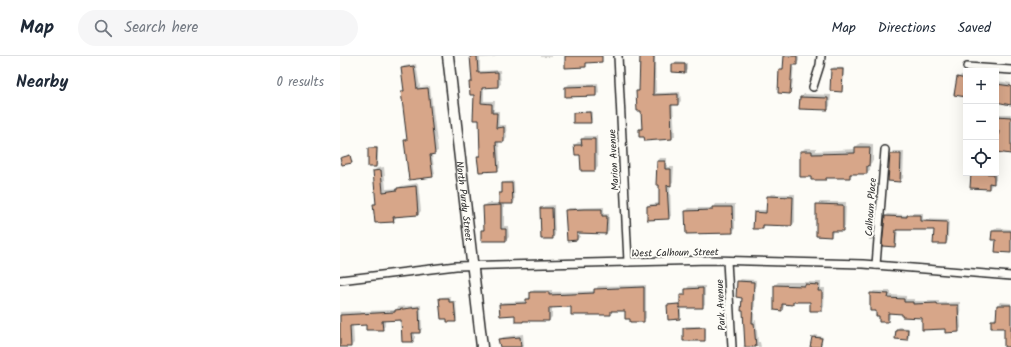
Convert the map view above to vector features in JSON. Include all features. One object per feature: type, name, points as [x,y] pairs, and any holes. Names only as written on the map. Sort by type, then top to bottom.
[{"type":"street","name":"North Purdy Street","points":[[448,56],[482,347]]},
{"type":"street","name":"Marion Avenue","points":[[618,56],[628,262]]},
{"type":"street","points":[[813,87],[820,65],[821,56]]},
{"type":"street","points":[[967,67],[1011,70]]},
{"type":"street","name":"Calhoun Place","points":[[876,265],[885,150]]},
{"type":"street","name":"West Calhoun Street","points":[[340,280],[436,268],[472,266],[727,261],[876,265],[1011,276]]},
{"type":"street","name":"Park Avenue","points":[[727,261],[732,347]]},
{"type":"building","points":[[470,56],[477,56],[478,73],[498,72],[498,87],[482,88],[481,103],[492,104],[492,113],[497,113],[496,128],[504,127],[504,142],[496,142],[498,171],[479,172],[477,156],[480,156],[479,120],[473,120],[474,95],[470,95],[469,82],[472,82]]},
{"type":"building","points":[[565,56],[602,56],[602,62],[586,63],[586,67],[565,68]]},
{"type":"building","points":[[640,56],[654,56],[653,95],[678,94],[678,105],[671,105],[672,139],[645,141],[644,137],[639,137],[639,129],[642,129],[641,111],[637,111],[636,91],[639,91]]},
{"type":"building","points":[[784,56],[797,56],[797,65],[792,65],[790,94],[778,93],[779,69],[783,69]]},
{"type":"building","points":[[672,64],[685,64],[685,73],[672,72]]},
{"type":"building","points":[[414,66],[417,89],[428,88],[435,154],[430,155],[433,177],[409,180],[404,140],[407,140],[401,91],[404,91],[401,68]]},
{"type":"building","points":[[831,69],[843,69],[842,92],[830,91]]},
{"type":"building","points":[[957,77],[963,78],[963,96],[954,95]]},
{"type":"building","points":[[999,84],[1011,86],[1011,105],[999,103]]},
{"type":"building","points":[[596,86],[596,96],[565,97],[565,87]]},
{"type":"building","points":[[800,97],[828,98],[828,110],[799,109]]},
{"type":"building","points":[[590,112],[591,123],[573,123],[573,113]]},
{"type":"building","points":[[999,116],[1011,117],[1011,154],[999,152]]},
{"type":"building","points":[[581,139],[595,139],[595,171],[581,171],[580,155],[575,155],[574,145],[582,145]]},
{"type":"building","points":[[855,147],[870,147],[867,174],[850,174],[850,178],[826,178],[826,180],[811,180],[811,177],[800,177],[800,151],[812,151],[812,154],[855,153]]},
{"type":"building","points":[[368,148],[377,148],[376,167],[368,167]]},
{"type":"building","points":[[890,154],[901,154],[900,182],[888,181]]},
{"type":"building","points":[[350,155],[352,163],[342,165],[340,158]]},
{"type":"building","points":[[657,161],[665,161],[665,169],[671,169],[671,186],[667,185],[669,219],[647,220],[647,206],[659,205],[659,185],[656,185]]},
{"type":"building","points":[[381,170],[383,192],[397,190],[397,188],[416,186],[418,215],[393,217],[394,222],[375,223],[373,204],[376,204],[373,171]]},
{"type":"building","points":[[971,176],[994,176],[994,184],[989,183],[989,189],[970,188]]},
{"type":"building","points":[[502,183],[512,183],[513,204],[499,204],[499,193],[502,193]]},
{"type":"building","points":[[767,196],[793,197],[792,226],[763,225],[763,229],[753,229],[754,212],[766,213]]},
{"type":"building","points":[[816,204],[843,205],[843,231],[831,231],[831,237],[816,236]]},
{"type":"building","points":[[501,205],[501,229],[506,229],[506,241],[481,241],[481,230],[484,230],[483,206]]},
{"type":"building","points":[[712,207],[732,207],[733,233],[686,234],[685,211],[712,210]]},
{"type":"building","points":[[540,208],[552,208],[553,239],[541,239]]},
{"type":"building","points":[[602,209],[602,216],[607,216],[606,234],[577,233],[577,240],[567,241],[565,210]]},
{"type":"building","points":[[907,215],[921,215],[921,221],[947,222],[946,244],[933,244],[934,230],[896,230],[895,247],[882,246],[885,216],[907,217]]},
{"type":"building","points":[[992,231],[1011,231],[1011,253],[995,252],[996,240],[991,240]]},
{"type":"building","points":[[737,281],[754,282],[752,323],[754,323],[756,347],[745,347],[743,311],[741,311],[742,298],[736,297]]},
{"type":"building","points":[[805,284],[819,285],[818,291],[822,291],[822,311],[810,311],[810,302],[793,302],[793,305],[782,304],[782,311],[774,310],[774,285],[805,286]]},
{"type":"building","points":[[644,287],[644,322],[630,322],[630,319],[625,319],[625,311],[611,311],[611,315],[571,315],[571,307],[549,308],[549,321],[515,322],[515,315],[500,316],[499,304],[526,303],[526,299],[530,299],[530,292],[549,292],[549,295],[594,293],[594,289]]},
{"type":"building","points":[[703,288],[703,308],[680,308],[680,295],[685,295],[685,289]]},
{"type":"building","points":[[870,293],[889,294],[888,298],[904,299],[904,302],[913,302],[913,304],[937,303],[937,305],[958,305],[959,332],[945,333],[945,329],[922,330],[922,318],[902,317],[902,314],[888,313],[888,322],[879,322],[879,316],[876,316],[876,311],[870,311]]},
{"type":"building","points":[[439,298],[449,298],[449,302],[454,302],[456,322],[447,322],[447,319],[441,319]]},
{"type":"building","points":[[679,304],[680,319],[668,320],[667,305]]},
{"type":"building","points":[[997,305],[1011,305],[1011,347],[1004,347],[1004,328],[991,328],[991,320],[996,320]]},
{"type":"building","points":[[419,307],[420,333],[412,333],[413,342],[402,342],[401,320],[382,321],[383,330],[366,330],[366,325],[350,326],[351,347],[340,347],[340,315],[395,312],[395,310]]},
{"type":"building","points":[[705,327],[705,341],[683,341],[683,328]]},
{"type":"building","points":[[896,329],[908,329],[907,340],[895,339]]},
{"type":"building","points":[[520,337],[521,347],[500,347],[498,339]]},
{"type":"building","points":[[812,337],[822,338],[820,347],[810,347]]}]
